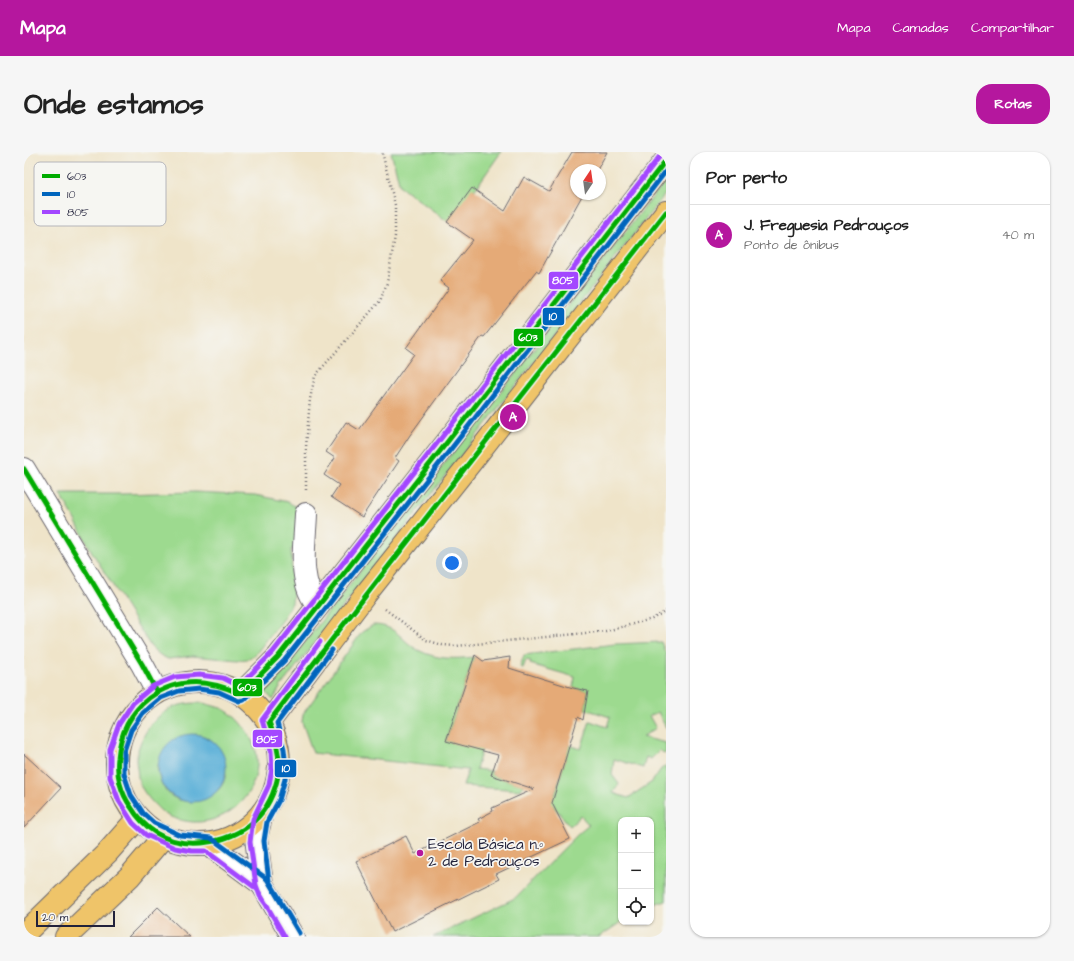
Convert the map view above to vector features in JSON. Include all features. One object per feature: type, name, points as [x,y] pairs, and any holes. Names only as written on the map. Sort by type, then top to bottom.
[{"type":"main road","points":[[241,694],[278,657],[666,160]]},
{"type":"main road","points":[[269,722],[365,595],[666,212]]},
{"type":"main road","points":[[199,682],[221,685],[241,694],[257,707],[269,722],[276,739],[279,756],[278,776],[272,795],[262,813],[246,827],[229,838],[208,844],[178,842],[150,829],[138,818],[124,798],[117,775],[117,750],[124,727],[138,708],[157,692],[177,684],[199,682]]},
{"type":"main road","points":[[24,934],[107,853],[138,818]]},
{"type":"main road","points":[[66,937],[130,876],[164,836]]},
{"type":"street","points":[[24,469],[142,664],[157,692]]},
{"type":"street","points":[[306,514],[304,571],[312,599],[318,605]]},
{"type":"street","points":[[262,813],[257,832],[256,846],[261,866],[262,884]]},
{"type":"street","points":[[208,844],[262,884],[294,937]]},
{"type":"path","points":[[306,514],[306,447],[310,399],[315,376],[380,301],[387,283],[395,236],[395,205],[382,152]]},
{"type":"path","points":[[365,595],[426,640],[442,645],[456,646],[606,630],[652,619],[666,611]]},
{"type":"green space","points":[[391,152],[501,152],[451,224],[400,186]]},
{"type":"green space","points":[[666,180],[666,193],[281,686],[273,700],[263,689],[275,680]]},
{"type":"green space","points":[[195,492],[255,495],[288,502],[298,508],[295,549],[291,549],[292,603],[281,621],[255,655],[247,659],[238,660],[192,656],[168,659],[160,655],[151,647],[92,552],[61,494]]},
{"type":"green space","points":[[373,625],[388,628],[394,631],[408,643],[427,654],[447,658],[474,657],[446,741],[482,749],[476,769],[492,771],[491,775],[523,785],[521,790],[463,786],[468,770],[313,753],[302,722],[303,714],[362,632]]},
{"type":"green space","points":[[661,642],[666,654],[666,728],[658,712],[649,716],[656,728],[642,737],[666,743],[666,753],[664,754],[660,750],[651,759],[646,757],[643,768],[614,759],[612,775],[619,784],[613,793],[628,798],[652,782],[661,769],[666,766],[666,901],[654,905],[654,817],[618,817],[618,924],[599,937],[433,937],[515,898],[578,834],[589,825],[581,816],[570,826],[540,790],[555,795],[569,745],[581,749],[590,721],[607,727],[610,717],[585,709],[588,691],[573,688],[575,677],[530,664],[531,661],[526,660],[523,668],[520,667],[524,655],[615,644]]},
{"type":"green space","points":[[203,703],[224,709],[240,722],[248,734],[256,751],[257,765],[255,778],[249,791],[241,802],[220,817],[207,821],[193,822],[171,817],[163,813],[153,803],[143,791],[139,782],[136,759],[138,750],[146,732],[159,717],[175,706]],"holes":[[[196,734],[210,739],[217,747],[225,768],[226,775],[224,781],[218,790],[207,797],[194,801],[178,799],[166,791],[159,776],[157,766]]]},
{"type":"water","points":[[185,734],[199,734],[211,739],[221,749],[226,761],[226,775],[221,787],[211,797],[199,802],[185,802],[173,797],[163,787],[158,775],[158,761],[163,749],[173,739]]},
{"type":"building","points":[[572,152],[607,152],[600,164],[570,164],[570,200],[580,200],[539,273],[536,271],[484,337],[482,336],[410,435],[395,458],[399,461],[362,517],[331,497],[339,485],[324,475],[335,458],[326,452],[346,422],[359,430],[414,354],[406,348],[449,288],[440,281],[473,240],[447,222],[472,188],[505,211],[524,177],[549,191]]},
{"type":"building","points":[[475,655],[483,661],[510,657],[509,668],[573,688],[588,691],[583,720],[578,717],[552,803],[570,839],[496,874],[499,879],[392,932],[356,861],[406,836],[415,854],[480,822],[478,819],[493,811],[492,808],[534,789],[491,775],[498,755],[446,741]]},
{"type":"building","points":[[24,754],[61,788],[24,828]]},
{"type":"building","points":[[158,907],[190,937],[128,937]]},
{"type":"transit line","name":"805","points":[[285,937],[257,889],[206,851],[192,851],[175,848],[146,835],[133,823],[119,801],[110,777],[110,749],[119,724],[133,703],[153,686],[175,677],[199,675],[223,678],[239,686],[273,652],[660,156]]},
{"type":"transit line","name":"603","points":[[666,160],[278,657],[241,694],[206,683],[183,683],[160,691],[149,698],[136,710],[127,725],[121,741],[118,758],[118,771],[120,784],[127,802],[148,827],[168,839],[182,842],[210,842],[237,833],[259,816],[272,794],[277,782],[279,769],[277,745],[269,722],[666,212]]},
{"type":"transit line","name":"10","points":[[299,933],[267,879],[211,838],[180,835],[154,823],[143,813],[131,795],[124,774],[124,751],[131,730],[143,713],[161,698],[179,691],[199,689],[219,692],[239,701],[244,700],[284,661],[454,445],[666,171]]},
{"type":"transit line","name":"603","points":[[24,469],[142,664],[157,692]]},
{"type":"transit line","name":"805","points":[[268,907],[260,896],[256,885],[250,842],[253,819],[269,785],[272,768],[271,751],[262,720],[320,642]]},
{"type":"transit line","name":"10","points":[[280,899],[269,881],[264,841],[267,822],[279,800],[285,779],[286,768],[284,749],[277,723],[332,650]]},
{"type":"place","name":"J. Freguesia Pedrouços","points":[[513,417]]},
{"type":"place","name":"Escola Básica n.º 2 de Pedrouços","points":[[420,853]]}]
